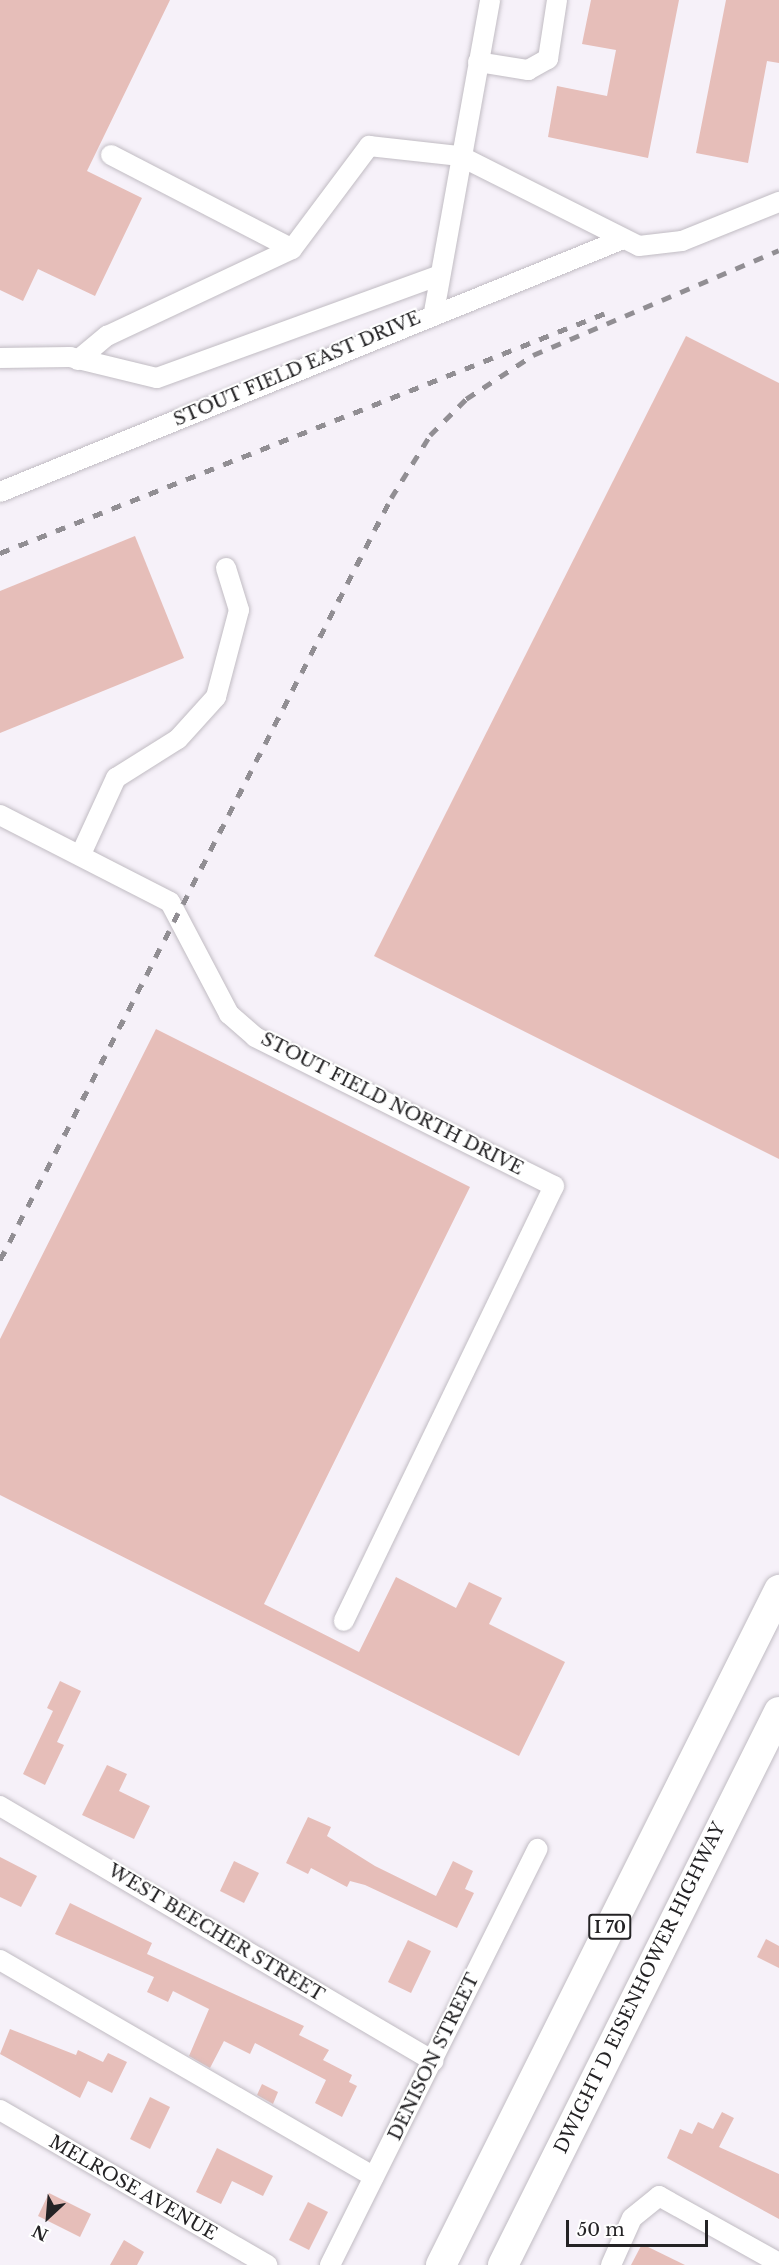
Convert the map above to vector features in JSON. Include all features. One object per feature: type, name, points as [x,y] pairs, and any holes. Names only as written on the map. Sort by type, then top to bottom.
[{"type":"highway","name":"I 70","points":[[441,2265],[779,1590]]},
{"type":"highway","name":"DWIGHT D EISENHOWER HIGHWAY","points":[[503,2265],[779,1712]]},
{"type":"street","name":"STOUT FIELD EAST DRIVE","points":[[0,492],[434,312],[460,156],[490,0]]},
{"type":"street","points":[[478,62],[528,70],[548,59],[557,0]]},
{"type":"street","points":[[78,360],[107,336],[292,249],[369,146],[460,156],[639,246],[672,244],[772,205]]},
{"type":"street","points":[[111,155],[292,249]]},
{"type":"street","points":[[434,312],[622,239]]},
{"type":"street","points":[[0,358],[78,360],[157,378],[440,275]]},
{"type":"street","points":[[81,854],[116,778],[178,739],[216,697],[239,610],[226,568]]},
{"type":"street","name":"STOUT FIELD NORTH DRIVE","points":[[0,814],[170,902],[218,996],[248,1032],[554,1186],[344,1621]]},
{"type":"street","name":"WEST BEECHER STREET","points":[[0,1806],[433,2061]]},
{"type":"street","name":"DENISON STREET","points":[[330,2265],[537,1849]]},
{"type":"street","points":[[0,1960],[374,2177]]},
{"type":"street","name":"MELROSE AVENUE","points":[[0,2110],[267,2265]]},
{"type":"street","points":[[610,2265],[627,2224],[647,2202],[668,2198],[779,2263]]},
{"type":"building","points":[[0,0],[170,0],[87,171],[142,198],[95,296],[38,269],[23,301],[0,290]]},
{"type":"building","points":[[591,0],[679,0],[648,158],[548,137],[557,86],[607,96],[616,50],[582,44]]},
{"type":"building","points":[[726,0],[779,0],[779,63],[767,61],[748,163],[696,153]]},
{"type":"building","points":[[686,336],[779,383],[779,1159],[374,956]]},
{"type":"building","points":[[135,536],[184,658],[0,733],[0,591]]},
{"type":"building","points":[[156,1029],[470,1187],[264,1604],[359,1652],[396,1577],[456,1608],[469,1582],[502,1598],[489,1624],[565,1662],[519,1756],[0,1495],[0,1339]]},
{"type":"building","points":[[60,1681],[81,1691],[57,1742],[64,1745],[45,1785],[23,1774],[53,1711],[47,1708]]},
{"type":"building","points":[[107,1765],[127,1774],[119,1791],[150,1806],[134,1839],[82,1815]]},
{"type":"building","points":[[308,1817],[331,1827],[327,1836],[375,1866],[436,1896],[453,1861],[473,1871],[465,1889],[474,1893],[457,1928],[365,1885],[350,1881],[347,1887],[311,1868],[308,1874],[286,1863]]},
{"type":"building","points":[[0,1857],[37,1876],[21,1907],[0,1897]]},
{"type":"building","points":[[234,1861],[259,1873],[244,1903],[220,1891]]},
{"type":"building","points":[[70,1903],[152,1943],[147,1954],[304,2026],[299,2035],[329,2050],[323,2060],[352,2075],[349,2082],[357,2086],[342,2117],[315,2103],[326,2080],[255,2043],[250,2054],[224,2041],[210,2068],[189,2056],[209,2009],[173,1991],[168,2002],[147,1992],[154,1977],[55,1934]]},
{"type":"building","points":[[766,1939],[779,1946],[779,1968],[757,1957]]},
{"type":"building","points":[[408,1940],[431,1951],[411,1993],[388,1982]]},
{"type":"building","points":[[10,2029],[76,2055],[78,2050],[103,2062],[108,2053],[127,2062],[112,2093],[88,2081],[80,2098],[0,2054]]},
{"type":"building","points":[[262,2084],[278,2092],[273,2104],[257,2095]]},
{"type":"building","points":[[150,2097],[170,2107],[150,2149],[130,2139]]},
{"type":"building","points":[[722,2112],[734,2118],[719,2147],[779,2174],[779,2219],[667,2158],[680,2129],[692,2134],[698,2122],[713,2129]]},
{"type":"building","points":[[217,2148],[273,2176],[263,2196],[232,2181],[221,2204],[196,2192]]},
{"type":"building","points":[[49,2193],[91,2214],[80,2237],[38,2216]]},
{"type":"building","points":[[308,2202],[328,2212],[309,2250],[289,2240]]},
{"type":"building","points":[[124,2240],[144,2252],[137,2265],[110,2265]]},
{"type":"building","points":[[642,2244],[685,2265],[631,2265]]},
{"type":"railway","points":[[0,1260],[391,498],[430,435],[466,399],[533,355],[779,250]]},
{"type":"railway","points":[[0,553],[608,312]]}]
